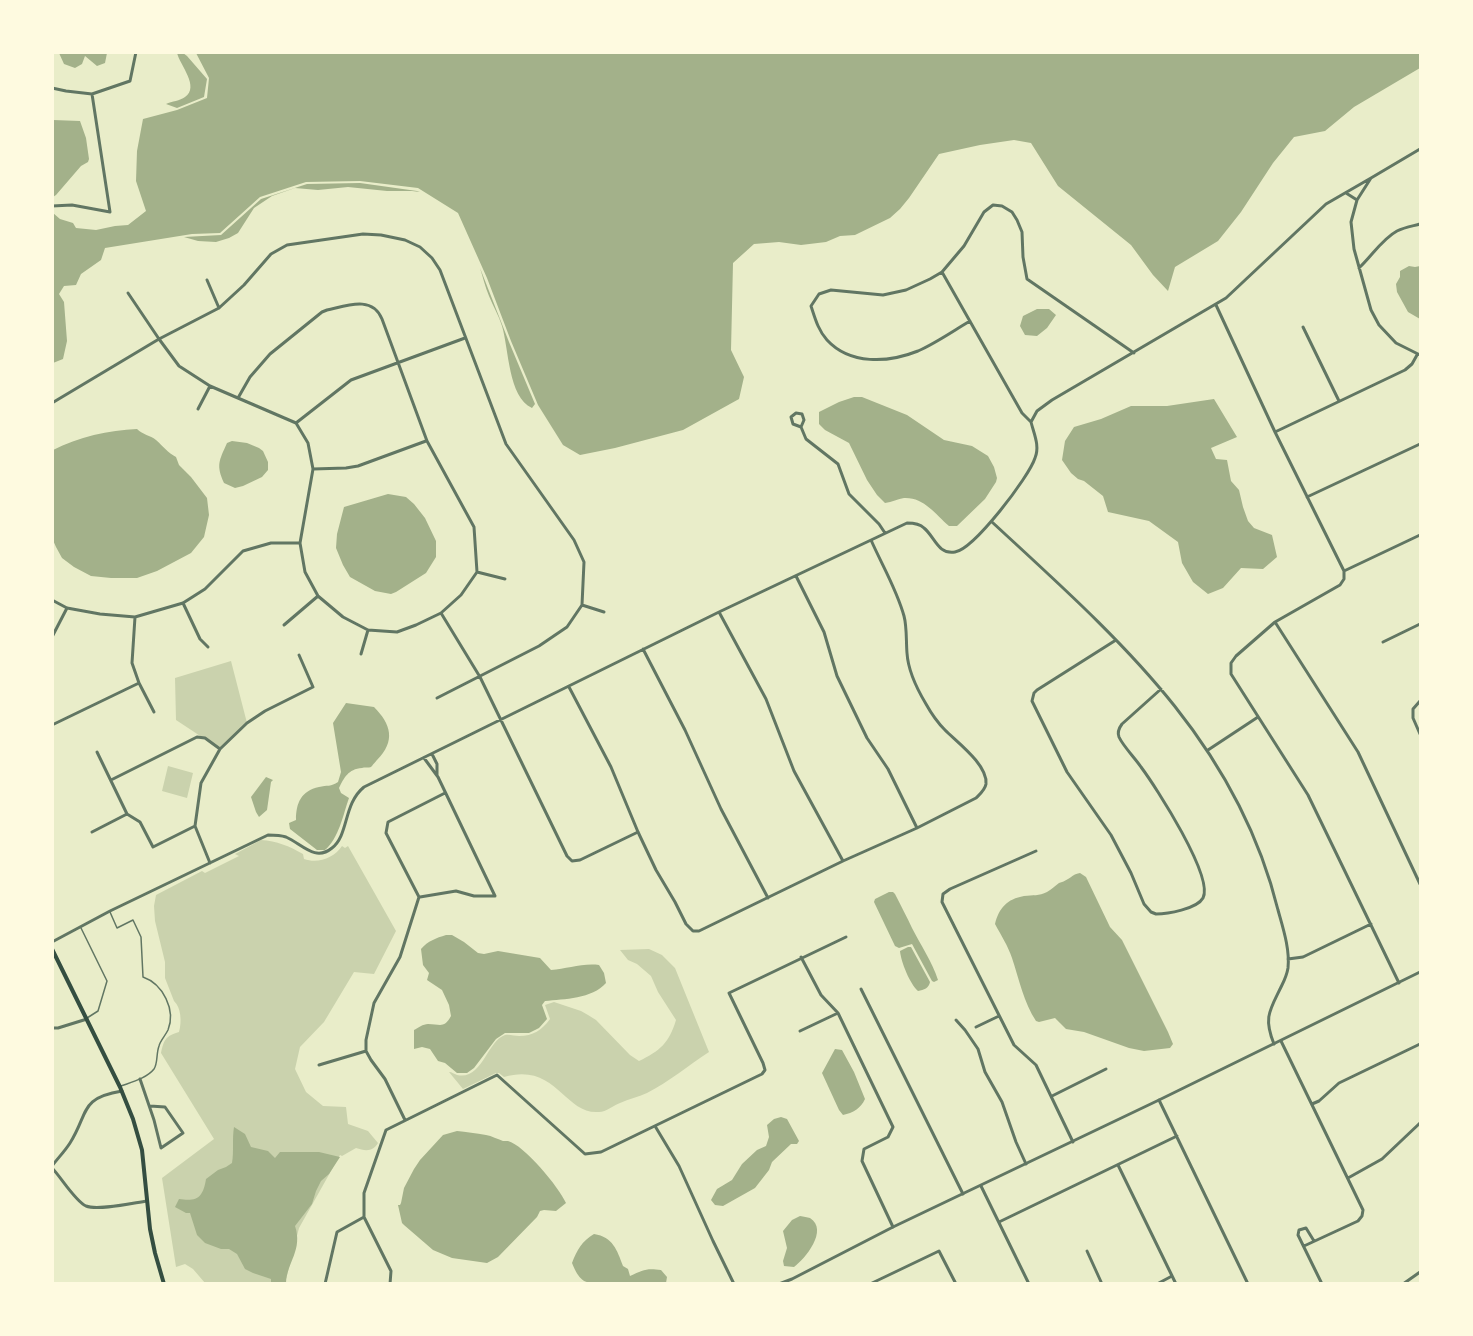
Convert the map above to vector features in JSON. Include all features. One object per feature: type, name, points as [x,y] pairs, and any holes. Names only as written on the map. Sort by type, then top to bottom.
[{"type":"main road","points":[[52,949],[121,1089],[133,1119],[142,1150],[150,1229],[165,1284]]},
{"type":"street","points":[[52,88],[92,94],[130,81],[136,52]]},
{"type":"street","points":[[52,206],[72,205],[110,213],[92,94]]},
{"type":"street","points":[[1031,422],[1037,411],[1052,400],[1216,305],[1233,293],[1326,204],[1420,149]]},
{"type":"street","points":[[1275,432],[1405,370],[1419,355],[1396,343],[1379,325],[1371,310],[1359,268],[1351,222],[1357,200],[1371,178]]},
{"type":"street","points":[[1345,193],[1357,200]]},
{"type":"street","points":[[970,321],[917,351],[869,360],[853,357],[826,339],[817,325],[811,306],[819,294],[831,290],[883,295],[906,290],[942,272],[964,246],[984,212],[993,205],[1002,206],[1012,212],[1022,232],[1027,279],[1134,353]]},
{"type":"street","points":[[1359,268],[1395,232],[1420,224]]},
{"type":"street","points":[[52,403],[159,339],[219,308],[244,285],[271,254],[283,246],[363,234],[405,240],[420,247],[432,258],[440,270],[506,444],[574,540],[584,561],[582,605],[567,627],[539,646],[437,698]]},
{"type":"street","points":[[52,942],[110,911],[268,835],[287,837],[309,851],[319,854],[329,851],[337,844],[352,800],[364,787],[719,612],[907,523],[925,528],[938,547],[945,551],[955,553],[964,549],[1003,508],[1030,469],[1036,456],[1037,443],[1031,422],[1022,413],[942,272]]},
{"type":"street","points":[[207,280],[219,308]]},
{"type":"street","points":[[128,293],[180,366],[210,386],[296,423],[308,443],[313,469],[300,543],[305,572],[318,596],[343,617],[368,630],[397,632],[441,613],[461,595],[477,572],[474,527],[427,441],[399,362],[376,309],[361,304],[322,312],[270,354],[250,377],[238,398]]},
{"type":"street","points":[[1216,305],[1275,432],[1344,571],[1344,579],[1340,585],[1275,622],[1236,656],[1231,663],[1231,674],[1308,795],[1399,983]]},
{"type":"street","points":[[1303,327],[1339,401]]},
{"type":"street","points":[[296,423],[347,383],[465,338]]},
{"type":"street","points":[[198,409],[210,386]]},
{"type":"street","points":[[801,427],[791,421],[791,417],[796,413],[802,414],[804,420],[801,427],[806,439],[838,464],[849,494],[885,533]]},
{"type":"street","points":[[313,469],[358,466],[427,441]]},
{"type":"street","points":[[1307,497],[1420,444]]},
{"type":"street","points":[[991,522],[1086,609],[1161,689],[1187,720],[1233,791],[1260,850],[1269,877],[1288,959],[1287,974],[1268,1016],[1269,1032],[1274,1044]]},
{"type":"street","points":[[1344,571],[1420,535]]},
{"type":"street","points":[[568,687],[611,768],[656,870],[686,924],[693,931],[699,932],[843,861],[917,828],[976,798],[986,786],[985,778],[980,766],[972,756],[943,729],[926,705],[911,674],[907,656],[905,618],[871,540]]},
{"type":"street","points":[[52,600],[67,608],[135,617],[183,603],[205,589],[243,551],[271,543],[300,543]]},
{"type":"street","points":[[477,572],[505,579]]},
{"type":"street","points":[[796,576],[824,632],[837,676],[867,738],[888,769],[917,828]]},
{"type":"street","points":[[284,625],[318,596]]},
{"type":"street","points":[[183,603],[200,639],[208,647]]},
{"type":"street","points":[[582,605],[604,612]]},
{"type":"street","points":[[52,637],[67,608]]},
{"type":"street","points":[[719,612],[766,699],[794,771],[843,861]]},
{"type":"street","points":[[441,613],[480,677],[567,856],[572,861],[580,861],[638,832]]},
{"type":"street","points":[[135,617],[132,663],[139,683],[154,711]]},
{"type":"street","points":[[1275,622],[1358,752],[1420,884]]},
{"type":"street","points":[[1383,642],[1420,624]]},
{"type":"street","points":[[361,654],[368,630]]},
{"type":"street","points":[[1116,640],[1037,690],[1033,697],[1034,706],[1067,772],[1118,846],[1147,909],[1160,914],[1190,908],[1201,901],[1205,891],[1184,836],[1165,802],[1121,740],[1118,732],[1122,724],[1161,689]]},
{"type":"street","points":[[643,649],[685,730],[721,809],[768,898]]},
{"type":"street","points":[[210,863],[195,826],[201,783],[220,749],[247,723],[265,711],[313,687],[299,655]]},
{"type":"street","points":[[52,726],[139,683]]},
{"type":"street","points":[[1420,701],[1413,709],[1413,717],[1420,734]]},
{"type":"street","points":[[1208,750],[1257,717]]},
{"type":"street","points":[[111,780],[197,737],[205,738],[220,749]]},
{"type":"street","points":[[97,752],[127,814],[140,822],[153,847],[195,826]]},
{"type":"street","points":[[432,754],[437,764],[438,777]]},
{"type":"street","points":[[419,897],[456,891],[474,896],[495,896],[438,777],[424,758]]},
{"type":"street","points":[[405,1120],[385,1078],[366,1051],[366,1040],[374,1003],[400,957],[419,897],[386,833],[388,822],[445,793]]},
{"type":"street","points":[[92,832],[127,814]]},
{"type":"street","points":[[1036,851],[950,889],[943,894],[942,902],[1014,1046],[1036,1065],[1073,1142]]},
{"type":"street","points":[[1288,959],[1303,957],[1371,924]]},
{"type":"street","points":[[390,1284],[391,1271],[364,1217],[364,1193],[386,1130],[497,1075],[585,1154],[601,1152],[764,1072],[765,1067],[729,993],[846,937]]},
{"type":"street","points":[[801,957],[821,995],[838,1013],[893,1127],[888,1137],[864,1149],[862,1161],[893,1227]]},
{"type":"street","points":[[779,1284],[1420,972]]},
{"type":"street","points":[[861,989],[963,1194]]},
{"type":"street","points":[[800,1031],[838,1013]]},
{"type":"street","points":[[976,1027],[999,1016]]},
{"type":"street","points":[[52,1028],[87,1019]]},
{"type":"street","points":[[956,1020],[978,1049],[985,1072],[1002,1102],[1026,1164]]},
{"type":"street","points":[[1281,1041],[1361,1206],[1362,1216],[1354,1223],[1304,1246]]},
{"type":"street","points":[[1312,1104],[1319,1101],[1339,1083],[1420,1044]]},
{"type":"street","points":[[319,1065],[366,1051]]},
{"type":"street","points":[[1052,1096],[1106,1069]]},
{"type":"street","points":[[140,1079],[161,1148],[183,1133],[165,1107],[150,1106]]},
{"type":"street","points":[[121,1089],[99,1097],[88,1106],[70,1143],[52,1167],[74,1196],[87,1206],[104,1208],[147,1201]]},
{"type":"street","points":[[1160,1100],[1248,1284]]},
{"type":"street","points":[[1348,1178],[1382,1159],[1420,1123]]},
{"type":"street","points":[[655,1126],[680,1167],[712,1241],[734,1284]]},
{"type":"street","points":[[999,1222],[1177,1136]]},
{"type":"street","points":[[1118,1165],[1176,1284]]},
{"type":"street","points":[[981,1186],[1027,1283]]},
{"type":"street","points":[[325,1284],[337,1232],[364,1217]]},
{"type":"street","points":[[1314,1241],[1306,1228],[1299,1230],[1298,1235],[1322,1284]]},
{"type":"street","points":[[870,1284],[939,1251],[956,1284]]},
{"type":"street","points":[[1087,1251],[1102,1284]]},
{"type":"street","points":[[1403,1284],[1420,1272]]},
{"type":"street","points":[[1157,1284],[1172,1276]]},
{"type":"street","points":[[882,1278],[885,1284]]},
{"type":"lane","points":[[110,911],[117,928],[133,920],[141,937],[143,977],[162,990],[170,1011],[168,1030],[159,1045],[156,1067],[149,1074],[121,1089]]},
{"type":"lane","points":[[81,927],[107,981],[98,1011],[87,1019]]},
{"type":"shaded area","points":[[59,52],[107,53],[105,63],[97,66],[85,56],[82,64],[75,68],[64,64]]},
{"type":"shaded area","points":[[1420,52],[1420,68],[1354,107],[1325,131],[1294,137],[1218,241],[1175,267],[1168,291],[1131,245],[1058,186],[1031,143],[1014,140],[939,154],[909,198],[890,218],[855,235],[840,236],[826,242],[801,245],[779,242],[754,244],[733,263],[731,350],[744,377],[739,399],[683,430],[580,455],[563,445],[538,405],[458,213],[418,188],[360,181],[306,182],[260,197],[220,233],[192,234],[105,248],[101,260],[81,274],[76,285],[64,286],[59,294],[64,302],[67,341],[63,359],[53,363],[53,213],[60,219],[73,223],[76,228],[96,230],[128,225],[146,211],[136,181],[137,151],[143,119],[177,110],[207,98],[209,78],[196,53]]},
{"type":"shaded area","points":[[177,53],[187,56],[207,79],[204,97],[177,108],[166,104],[185,97],[189,93],[190,82]]},
{"type":"shaded area","points":[[53,120],[80,121],[86,138],[89,159],[53,197]]},
{"type":"shaded area","points":[[360,183],[420,192],[348,187],[318,190],[295,188],[272,196],[254,208],[238,233],[229,238],[216,242],[184,237],[221,235],[261,199],[307,184]]},
{"type":"shaded area","points":[[1409,266],[1420,266],[1420,319],[1408,312],[1397,292],[1396,284],[1400,271]]},
{"type":"shaded area","points":[[480,268],[535,404],[532,408],[518,394],[502,326]]},
{"type":"shaded area","points":[[1037,309],[1049,309],[1056,315],[1047,328],[1037,336],[1025,335],[1020,326],[1023,316]]},
{"type":"shaded area","points":[[854,397],[862,397],[907,415],[944,440],[972,446],[988,456],[997,478],[985,499],[957,526],[949,526],[918,500],[904,498],[885,503],[867,480],[849,443],[825,430],[819,424],[819,412]]},
{"type":"shaded area","points":[[1214,399],[1237,437],[1211,448],[1216,459],[1227,460],[1231,481],[1239,490],[1248,521],[1254,528],[1272,535],[1277,557],[1263,569],[1241,568],[1223,588],[1208,594],[1193,582],[1182,563],[1178,542],[1149,521],[1108,512],[1103,496],[1071,473],[1062,460],[1065,441],[1074,427],[1101,419],[1131,406],[1167,406]]},
{"type":"shaded area","points":[[137,429],[154,438],[176,457],[179,465],[207,498],[209,515],[204,537],[191,553],[157,571],[137,578],[91,576],[62,558],[52,538],[53,450],[94,435]]},
{"type":"shaded area","points":[[232,441],[247,443],[259,448],[268,462],[268,470],[262,477],[235,488],[224,483],[219,467],[227,443]]},
{"type":"shaded area","points":[[388,494],[406,497],[414,504],[425,518],[436,541],[436,557],[426,573],[391,594],[375,591],[350,577],[336,548],[344,507]]},
{"type":"shaded area","points":[[231,661],[247,723],[220,749],[176,720],[175,678]]},
{"type":"shaded area","points":[[346,703],[374,707],[387,726],[389,739],[383,753],[371,767],[353,770],[345,778],[339,788],[341,793],[349,798],[340,826],[330,845],[325,850],[317,850],[290,829],[289,823],[296,820],[299,803],[308,791],[338,782],[341,772],[333,723]]},
{"type":"shaded area","points":[[168,766],[193,773],[187,798],[162,791]]},
{"type":"shaded area","points":[[266,777],[273,780],[267,810],[259,817],[251,797]]},
{"type":"shaded area","points":[[261,840],[288,846],[303,854],[304,859],[315,861],[330,857],[342,846],[345,848],[348,846],[396,931],[374,974],[354,972],[324,1022],[300,1047],[295,1069],[306,1092],[323,1106],[346,1107],[348,1124],[368,1131],[378,1143],[371,1149],[356,1148],[340,1155],[299,1228],[285,1283],[205,1283],[193,1269],[185,1264],[176,1267],[162,1178],[214,1139],[161,1053],[166,1039],[179,1032],[181,1019],[165,978],[165,962],[155,921],[154,906],[156,895],[202,871],[205,873],[239,856],[235,854]]},
{"type":"shaded area","points":[[1080,873],[1086,877],[1110,927],[1122,940],[1168,1032],[1173,1044],[1170,1048],[1144,1051],[1129,1048],[1084,1032],[1066,1029],[1055,1018],[1036,1021],[1032,1014],[1010,954],[995,924],[997,918],[1001,909],[1013,899],[1039,895]]},
{"type":"shaded area","points":[[889,892],[895,894],[938,980],[932,981],[912,944],[899,948],[895,946],[874,902],[875,899]]},
{"type":"shaded area","points":[[452,935],[478,953],[498,951],[540,958],[551,970],[599,965],[606,983],[586,995],[545,1001],[542,1005],[547,1019],[539,1028],[529,1033],[505,1033],[496,1039],[474,1068],[467,1073],[457,1073],[445,1063],[438,1061],[430,1049],[422,1047],[414,1049],[414,1030],[426,1024],[444,1024],[451,1016],[442,990],[427,980],[429,973],[423,965],[421,949],[432,940]]},
{"type":"shaded area","points":[[911,947],[930,982],[922,990],[918,991],[915,988],[902,961],[900,951]]},
{"type":"shaded area","points":[[649,949],[662,955],[675,968],[709,1052],[663,1084],[647,1093],[599,1112],[587,1111],[577,1106],[548,1082],[536,1077],[522,1074],[504,1077],[496,1073],[463,1089],[449,1072],[466,1075],[473,1072],[493,1045],[505,1035],[524,1036],[537,1032],[550,1019],[545,1005],[554,1002],[581,1011],[596,1020],[630,1055],[639,1061],[653,1054],[667,1040],[676,1020],[658,992],[651,976],[637,964],[628,960],[620,950]]},
{"type":"shaded area","points":[[835,1049],[842,1050],[865,1099],[856,1110],[843,1115],[822,1073]]},
{"type":"shaded area","points":[[781,1117],[787,1119],[799,1141],[797,1144],[791,1144],[772,1162],[769,1170],[755,1188],[723,1206],[715,1205],[711,1200],[717,1189],[732,1180],[742,1164],[757,1150],[766,1146],[769,1137],[767,1125]]},
{"type":"shaded area","points":[[234,1127],[245,1134],[251,1147],[268,1151],[275,1158],[280,1152],[319,1152],[340,1157],[329,1174],[321,1181],[312,1204],[295,1226],[296,1249],[286,1283],[271,1283],[271,1279],[245,1269],[237,1254],[229,1249],[221,1249],[205,1243],[197,1235],[190,1213],[175,1207],[179,1199],[191,1200],[198,1197],[206,1179],[232,1163]]},
{"type":"shaded area","points":[[457,1131],[488,1135],[515,1144],[540,1168],[566,1203],[556,1211],[540,1211],[537,1217],[498,1257],[487,1263],[452,1258],[433,1250],[402,1223],[398,1205],[401,1203],[404,1188],[414,1169],[443,1135]]},
{"type":"shaded area","points":[[800,1216],[810,1218],[815,1223],[816,1237],[809,1251],[799,1263],[794,1267],[784,1266],[783,1261],[787,1248],[783,1231],[792,1220]]},
{"type":"shaded area","points":[[594,1234],[610,1241],[630,1276],[645,1270],[661,1270],[667,1277],[666,1283],[591,1283],[581,1279],[572,1263],[580,1246]]}]
